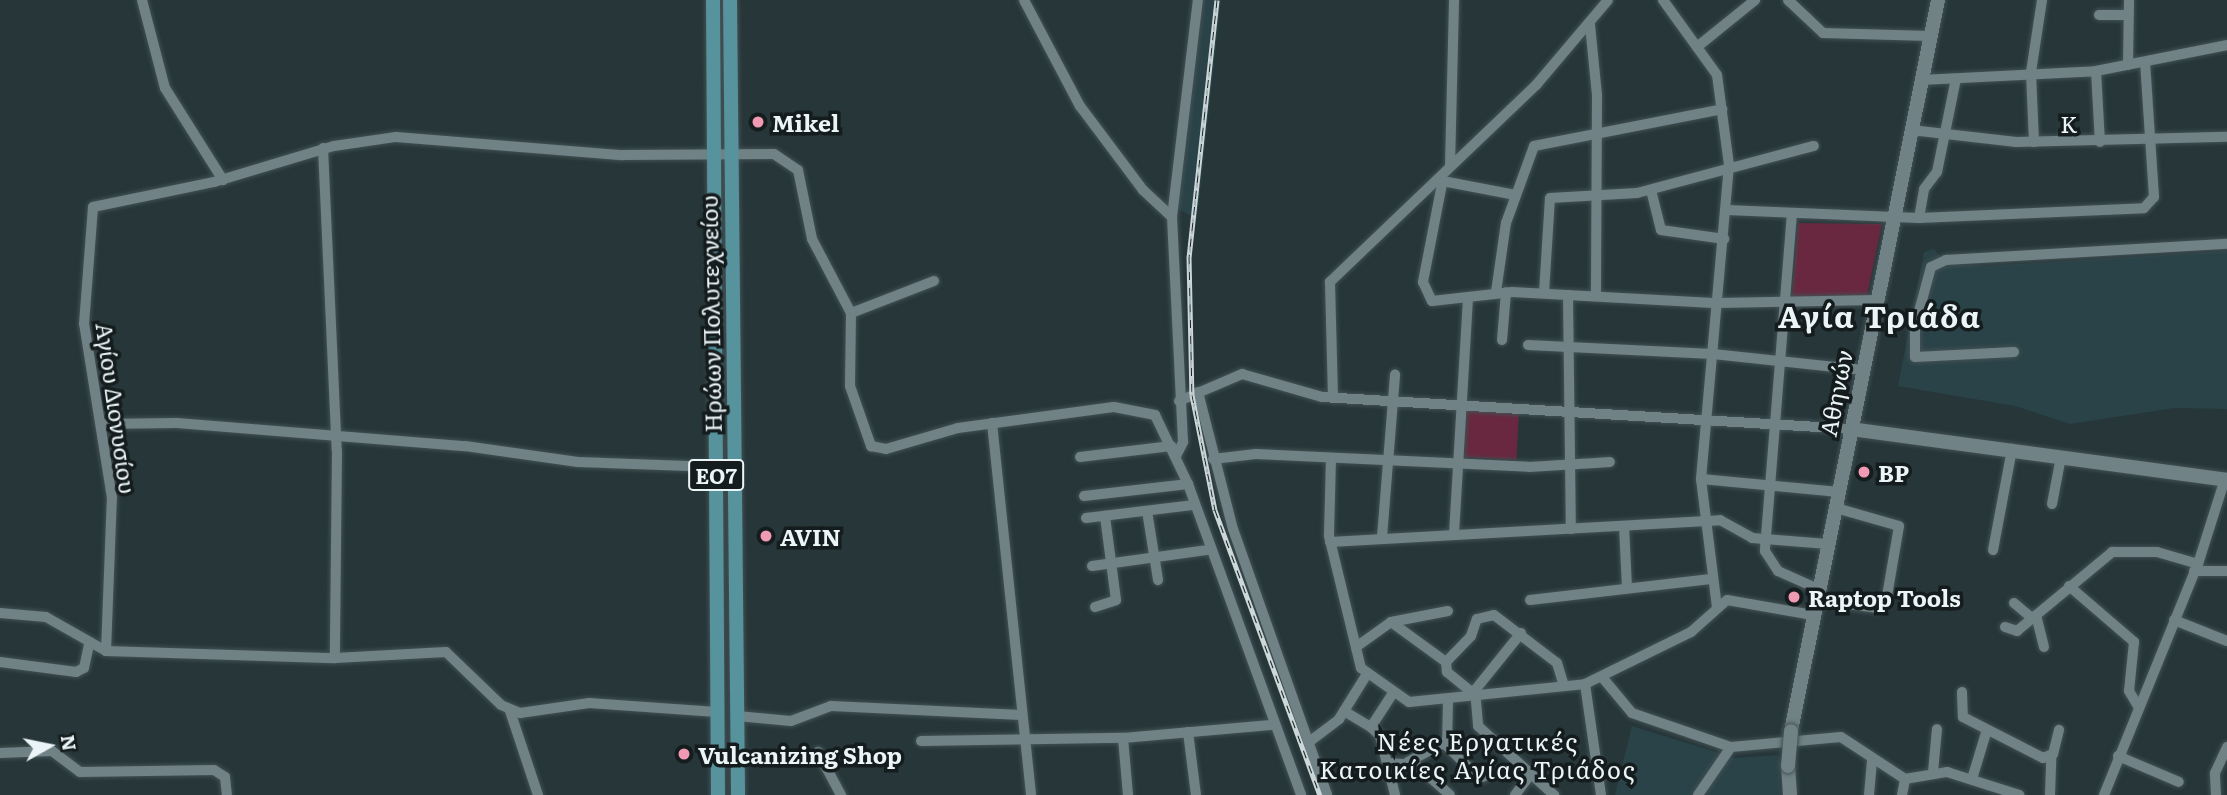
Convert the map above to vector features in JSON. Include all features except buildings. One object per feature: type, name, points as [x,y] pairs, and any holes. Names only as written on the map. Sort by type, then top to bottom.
[{"type":"main road","name":"Ηρώων Πολυτεχνείου","points":[[713,0],[718,795]]},
{"type":"main road","name":"Ηρώων Πολυτεχνείου","points":[[730,0],[738,795]]},
{"type":"main road","name":"Αθηνών","points":[[1790,795],[1788,766],[1791,731],[1938,0]]},
{"type":"main road","points":[[1851,429],[2012,449],[2225,481]]},
{"type":"street","points":[[142,0],[165,88],[223,180],[323,148],[407,136],[622,155],[774,153],[796,166],[815,246],[851,313],[850,386],[871,446],[886,449],[992,423],[1132,406],[1155,415],[1188,484],[1208,550],[1301,795]]},
{"type":"street","points":[[1024,0],[1080,106],[1143,190],[1172,216]]},
{"type":"street","points":[[1080,457],[1174,451],[1183,442],[1172,216],[1198,0]]},
{"type":"street","points":[[1450,166],[1454,0]]},
{"type":"street","points":[[1333,397],[1328,285],[1439,182],[1450,166],[1590,25],[1608,0]]},
{"type":"street","points":[[1663,0],[1717,75],[1730,170],[1700,479],[1711,579],[1717,607]]},
{"type":"street","points":[[1697,47],[1755,0]]},
{"type":"street","points":[[1788,0],[1823,33],[1930,36]]},
{"type":"street","points":[[2035,142],[2031,75],[2042,0]]},
{"type":"street","points":[[2128,65],[2129,0]]},
{"type":"street","points":[[2099,15],[2129,15]]},
{"type":"street","points":[[1590,25],[1597,95],[1593,132],[1596,296]]},
{"type":"street","points":[[1921,80],[2096,71],[2227,45]]},
{"type":"street","points":[[1727,211],[1919,218],[2144,208],[2154,197],[2153,141],[2145,62]]},
{"type":"street","points":[[2096,71],[2100,142]]},
{"type":"street","points":[[1919,218],[1922,195],[1937,172],[1943,132],[1956,79]]},
{"type":"street","points":[[1502,340],[1501,292],[1516,195],[1534,146],[1593,132],[1722,109]]},
{"type":"street","name":"Κ","points":[[1911,130],[2035,142],[2227,137]]},
{"type":"street","points":[[1544,293],[1548,200],[1651,190],[1814,146]]},
{"type":"street","points":[[323,148],[337,437],[335,658]]},
{"type":"street","name":"Αγίου Διονυσίου","points":[[106,651],[112,498],[84,324],[91,213],[112,201],[223,180]]},
{"type":"street","points":[[1439,182],[1516,195]]},
{"type":"street","points":[[1439,182],[1424,292],[1434,301],[1501,292],[1718,303],[1876,300]]},
{"type":"street","points":[[1651,190],[1661,230],[1724,239]]},
{"type":"street","points":[[1898,192],[1922,195]]},
{"type":"street","points":[[1792,213],[1772,485],[1765,539],[1775,568],[1817,595],[1878,608],[1886,602],[1899,526],[1836,508]]},
{"type":"street","points":[[2014,352],[1915,356],[1917,310],[1931,267],[1946,260],[2227,244]]},
{"type":"street","points":[[851,313],[917,293],[934,281]]},
{"type":"street","points":[[1569,295],[1571,529]]},
{"type":"street","points":[[1454,534],[1468,297]]},
{"type":"street","points":[[1528,345],[1713,354],[1863,370]]},
{"type":"street","points":[[1179,401],[1242,374],[1333,397],[1706,417],[1851,429]]},
{"type":"street","points":[[1382,537],[1395,375]]},
{"type":"street","points":[[1198,393],[1213,459],[1327,795]]},
{"type":"street","points":[[992,423],[1031,795]]},
{"type":"street","points":[[101,425],[177,424],[337,437],[578,462],[716,467]]},
{"type":"street","points":[[1993,550],[2012,449]]},
{"type":"street","points":[[2052,503],[2061,457]]},
{"type":"street","points":[[1213,459],[1331,458],[1458,464],[1610,462]]},
{"type":"street","points":[[1331,458],[1330,542],[1356,647],[1367,674],[1393,694],[1421,704],[1585,684],[1691,632],[1717,607],[1735,600],[1813,615]]},
{"type":"street","points":[[1700,479],[1839,492]]},
{"type":"street","points":[[2104,795],[2196,568],[2225,481]]},
{"type":"street","points":[[1084,496],[1188,484]]},
{"type":"street","points":[[1086,518],[1194,505]]},
{"type":"street","points":[[1147,511],[1158,579]]},
{"type":"street","points":[[1095,607],[1116,600],[1105,516]]},
{"type":"street","points":[[1330,542],[1724,520],[1749,537],[1828,544]]},
{"type":"street","points":[[1624,526],[1627,588]]},
{"type":"street","points":[[1092,566],[1208,550]]},
{"type":"street","points":[[2006,627],[2016,632],[2069,586],[2118,550],[2157,552],[2196,568],[2227,571]]},
{"type":"street","points":[[1530,600],[1711,579]]},
{"type":"street","points":[[2069,586],[2134,642],[2129,691],[2138,706]]},
{"type":"street","points":[[2014,603],[2034,617],[2044,647]]},
{"type":"street","points":[[1356,647],[1391,622],[1448,611]]},
{"type":"street","points":[[0,612],[46,617],[89,645],[106,651],[335,658],[446,652],[510,711],[538,795]]},
{"type":"street","points":[[1554,795],[1480,731],[1474,696],[1447,672],[1446,662],[1481,617],[1500,615],[1557,663],[1564,686]]},
{"type":"street","points":[[2174,620],[2227,642]]},
{"type":"street","points":[[1391,622],[1446,662]]},
{"type":"street","points":[[1474,696],[1521,633]]},
{"type":"street","points":[[0,662],[76,673],[84,668],[89,645]]},
{"type":"street","points":[[1309,742],[1344,711],[1367,674]]},
{"type":"street","points":[[1602,677],[1632,713],[1731,747],[1837,736],[1905,779],[1933,772],[1972,779],[2019,795]]},
{"type":"street","points":[[1585,684],[1601,795]]},
{"type":"street","points":[[1962,692],[1961,714],[1986,733],[2050,757]]},
{"type":"street","points":[[1371,727],[1393,694]]},
{"type":"street","points":[[1448,701],[1446,742],[1479,778],[1493,774]]},
{"type":"street","points":[[510,711],[589,703],[718,712]]},
{"type":"street","points":[[737,716],[791,721],[831,706],[1022,715]]},
{"type":"street","points":[[1344,711],[1379,734],[1395,795]]},
{"type":"street","points":[[921,741],[1124,738],[1273,725]]},
{"type":"street","points":[[1933,772],[1937,729]]},
{"type":"street","points":[[2049,795],[2050,757],[2059,730]]},
{"type":"street","points":[[1188,732],[1196,795]]},
{"type":"street","points":[[1972,779],[1986,733]]},
{"type":"street","points":[[1124,738],[1128,795]]},
{"type":"street","points":[[1388,763],[1408,762],[1446,742]]},
{"type":"street","points":[[1698,795],[1731,747]]},
{"type":"street","points":[[2216,795],[2215,773],[2227,747]]},
{"type":"street","points":[[0,752],[52,751],[80,772],[214,770],[225,777],[227,795]]},
{"type":"street","points":[[818,752],[841,795]]},
{"type":"street","points":[[2118,756],[2179,782]]},
{"type":"street","points":[[1869,795],[1872,759]]},
{"type":"street","points":[[1408,762],[1450,795]]},
{"type":"street","points":[[1515,795],[1531,774]]},
{"type":"street","points":[[1902,795],[1905,779]]},
{"type":"shaded area","points":[[1203,0],[1221,0],[1197,219],[1178,209]]},
{"type":"shaded area","points":[[1798,223],[1882,224],[1867,296],[1792,297]]},
{"type":"shaded area","points":[[1934,249],[1947,264],[1987,266],[2227,251],[2227,409],[2174,408],[2070,424],[2015,406],[1898,386],[1924,252]]},
{"type":"shaded area","points":[[1467,410],[1519,413],[1516,460],[1465,457]]},
{"type":"shaded area","points":[[1632,726],[1735,758],[1779,755],[1780,795],[1615,795]]},
{"type":"railway","points":[[1217,0],[1189,256],[1192,395],[1215,510],[1320,795]]},
{"type":"place","name":"Mikel","points":[[758,122]]},
{"type":"place","name":"BP","points":[[1864,472]]},
{"type":"place","name":"AVIN","points":[[766,536]]},
{"type":"place","name":"Raptop Tools","points":[[1794,597]]},
{"type":"place","name":"Vulcanizing Shop","points":[[684,754]]},
{"type":"district","name":"Αγία Τριάδα","points":[[1880,315]]},
{"type":"district","name":"Νέες Εργατικές Κατοικίες Αγίας Τριάδος","points":[[1478,755]]}]
